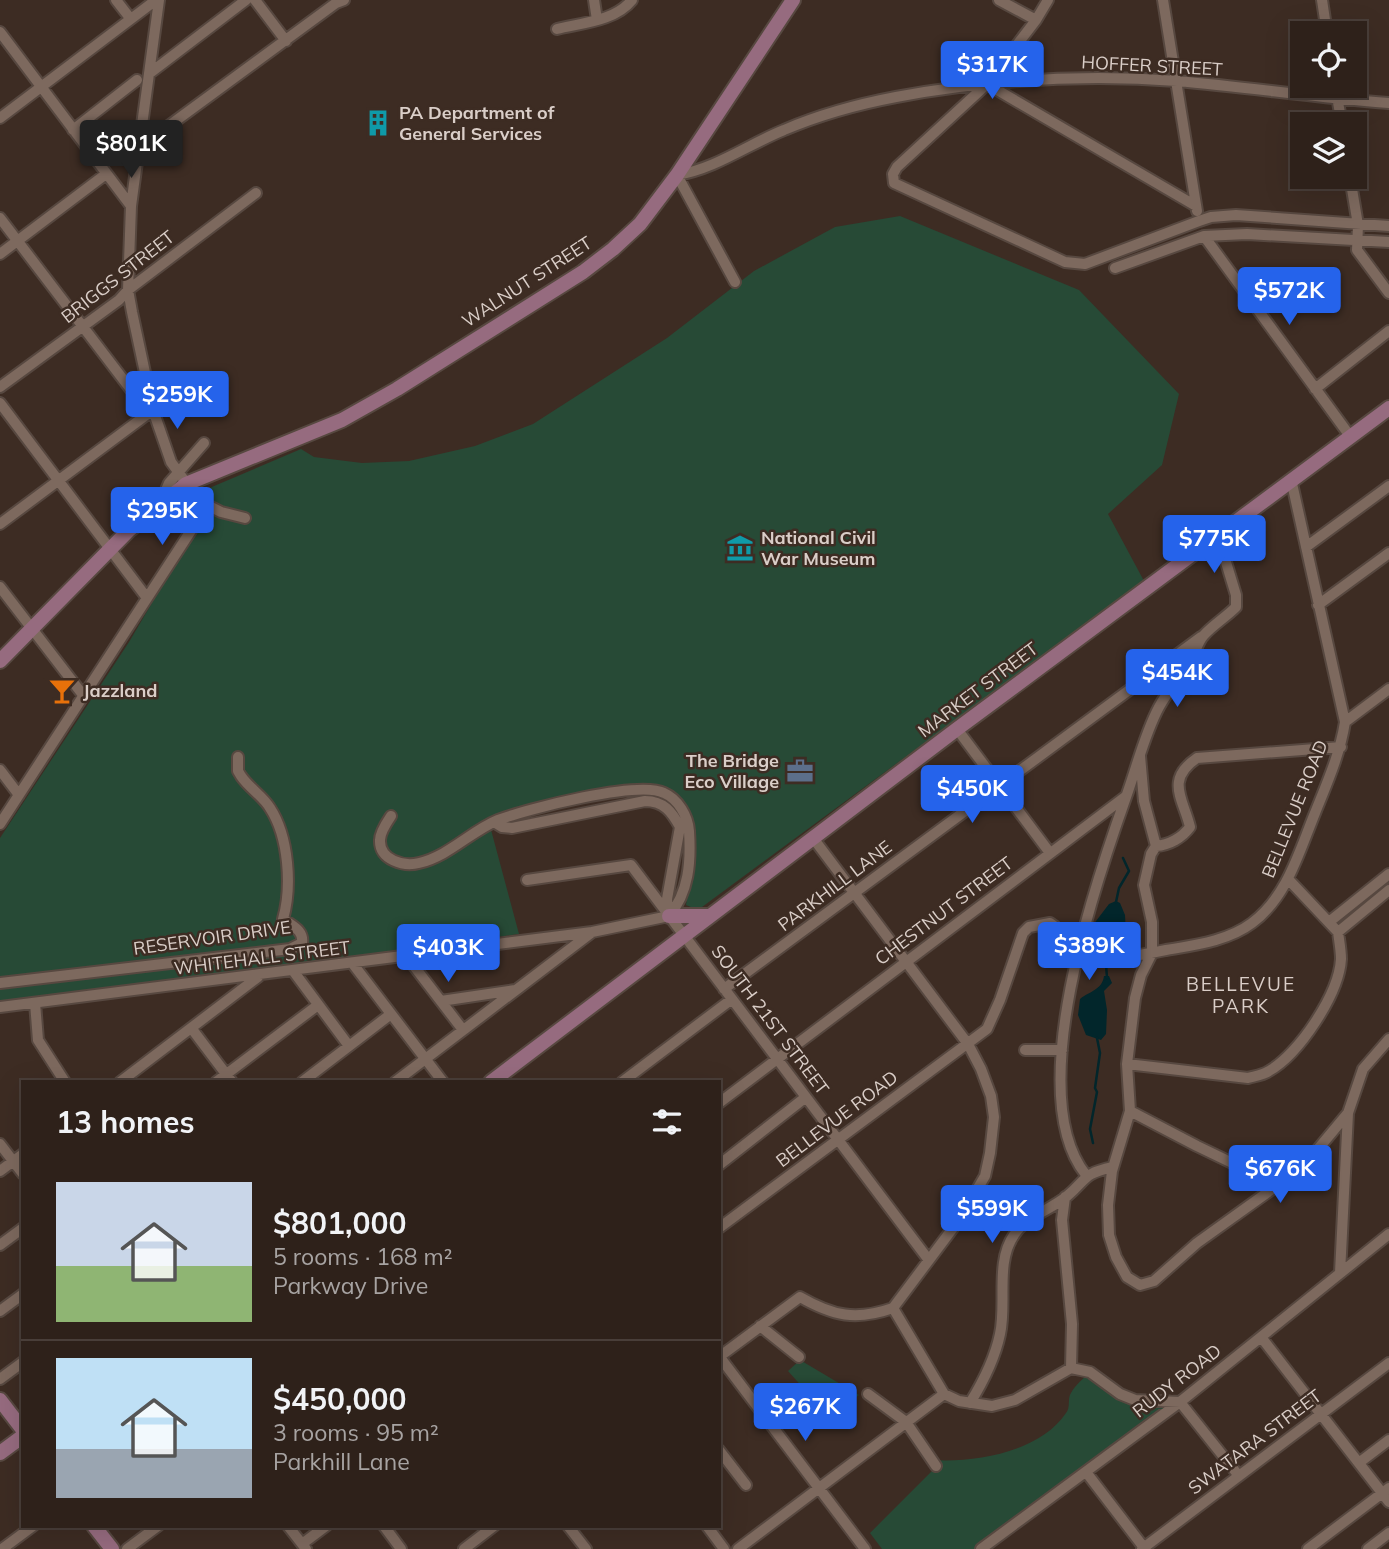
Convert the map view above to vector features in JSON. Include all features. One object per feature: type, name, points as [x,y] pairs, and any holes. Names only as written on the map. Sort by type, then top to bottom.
[{"type":"main road","name":"WALNUT STREET","points":[[0,661],[129,530],[186,484],[342,420],[397,389],[583,272],[640,224],[677,175],[793,0]]},
{"type":"main road","name":"MARKET STREET","points":[[508,1077],[709,916],[1389,408]]},
{"type":"main road","points":[[669,916],[709,916]]},
{"type":"main road","points":[[0,1400],[21,1427]]},
{"type":"main road","points":[[0,1453],[21,1437]]},
{"type":"main road","points":[[96,1528],[112,1549]]},
{"type":"street","points":[[116,0],[130,18]]},
{"type":"street","points":[[0,118],[130,18],[158,0]]},
{"type":"street","points":[[0,824],[194,526],[199,514],[199,503],[171,461],[153,410],[128,290],[131,206],[158,0]]},
{"type":"street","points":[[150,73],[246,0]]},
{"type":"street","points":[[256,0],[286,41]]},
{"type":"street","points":[[140,147],[336,3],[344,0]]},
{"type":"street","points":[[594,0],[597,20]]},
{"type":"street","points":[[557,29],[613,15],[632,0]]},
{"type":"street","points":[[999,0],[1036,20]]},
{"type":"street","points":[[1048,0],[987,84],[897,167],[893,174],[894,183],[1065,262],[1076,264],[1085,264],[1211,217],[1236,215],[1389,226]]},
{"type":"street","points":[[1163,0],[1199,220]]},
{"type":"street","points":[[1322,0],[1325,21]]},
{"type":"street","points":[[0,32],[131,206]]},
{"type":"street","name":"HOFFER STREET","points":[[677,175],[701,170],[785,129],[839,112],[894,97],[987,84],[1069,79],[1176,81],[1338,100],[1389,103]]},
{"type":"street","points":[[73,130],[137,80]]},
{"type":"street","points":[[987,84],[1196,206]]},
{"type":"street","points":[[1338,100],[1340,112]]},
{"type":"street","points":[[0,254],[106,174]]},
{"type":"street","points":[[677,175],[735,282]]},
{"type":"street","points":[[1352,189],[1358,225],[1357,250],[1389,293]]},
{"type":"street","name":"BRIGGS STREET","points":[[0,387],[119,300],[128,290],[256,193]]},
{"type":"street","points":[[0,218],[132,391],[153,410]]},
{"type":"street","points":[[1115,268],[1204,236],[1247,234],[1389,242]]},
{"type":"street","points":[[1204,236],[1350,436]]},
{"type":"street","points":[[1315,389],[1389,331]]},
{"type":"street","points":[[0,402],[147,598]]},
{"type":"street","points":[[0,524],[153,410]]},
{"type":"street","points":[[186,484],[204,443]]},
{"type":"street","name":"BELLEVUE ROAD","points":[[721,1227],[987,1029],[1023,933],[1029,927],[1050,923],[1089,956],[1102,958],[1152,953],[1234,934],[1253,922],[1270,906],[1288,879],[1341,747],[1345,722],[1291,480]]},
{"type":"street","points":[[186,484],[212,508],[245,518]]},
{"type":"street","points":[[1306,547],[1389,486]]},
{"type":"street","points":[[1086,1175],[1073,1153],[1062,1120],[1062,1050],[1078,948],[1105,853],[1160,705],[1192,658],[1202,636],[1236,607],[1236,595],[1218,536]]},
{"type":"street","points":[[1318,605],[1389,554]]},
{"type":"street","points":[[0,586],[83,695]]},
{"type":"street","name":"PARKHILL LANE","points":[[724,989],[1202,636]]},
{"type":"street","points":[[1345,722],[1389,689]]},
{"type":"street","points":[[957,729],[1050,853]]},
{"type":"street","points":[[1156,846],[1165,845],[1185,834],[1190,827],[1178,791],[1179,779],[1184,767],[1197,758],[1341,747]]},
{"type":"street","points":[[1140,755],[1144,801],[1156,846],[1151,854],[1144,886],[1152,922],[1152,953],[1135,998],[1127,1065],[1130,1111],[1113,1167],[1108,1205],[1109,1235],[1116,1257],[1127,1277],[1140,1285],[1154,1281],[1197,1243],[1303,1167],[1348,1113]]},
{"type":"street","name":"RESERVOIR DRIVE","points":[[0,983],[290,949],[302,943],[303,937],[299,931],[283,919],[287,904],[285,853],[277,820],[269,806],[240,776],[238,757]]},
{"type":"street","points":[[0,770],[19,795]]},
{"type":"street","points":[[391,816],[380,839],[382,848],[390,859],[405,864],[419,863],[439,855],[494,822],[531,809],[611,793],[640,790],[664,792],[682,808],[689,827],[688,873],[681,902],[669,916]]},
{"type":"street","name":"CHESTNUT STREET","points":[[721,1102],[1127,795]]},
{"type":"street","points":[[494,822],[502,827],[512,828],[655,801],[668,808],[680,827],[667,899],[669,916]]},
{"type":"street","points":[[721,1355],[800,1297],[836,1315],[876,1314],[893,1308],[959,1220],[979,1188],[990,1153],[994,1117],[991,1096],[968,1044],[813,838]]},
{"type":"street","points":[[527,880],[631,865],[684,936]]},
{"type":"street","points":[[1329,922],[1389,874]]},
{"type":"street","points":[[1127,1065],[1248,1078],[1267,1073],[1304,1040],[1334,987],[1341,961],[1338,932],[1288,879]]},
{"type":"street","points":[[1338,932],[1389,890]]},
{"type":"street","name":"WHITEHALL STREET","points":[[0,1007],[294,972],[592,932],[669,916]]},
{"type":"street","points":[[398,1080],[592,932]]},
{"type":"street","name":"SOUTH 21ST STREET","points":[[684,936],[928,1259]]},
{"type":"street","points":[[407,957],[463,1030]]},
{"type":"street","points":[[353,964],[442,1080]]},
{"type":"street","points":[[294,972],[349,1046]]},
{"type":"street","points":[[123,1080],[259,976]]},
{"type":"street","points":[[441,1001],[516,990]]},
{"type":"street","points":[[625,1080],[732,999]]},
{"type":"street","points":[[35,1003],[38,1040],[64,1080]]},
{"type":"street","points":[[192,1029],[229,1078],[318,1005]]},
{"type":"street","points":[[305,1080],[391,1014]]},
{"type":"street","points":[[1340,1273],[1348,1113],[1363,1069],[1389,1039]]},
{"type":"street","points":[[1025,1050],[1062,1050]]},
{"type":"street","points":[[721,1163],[807,1097]]},
{"type":"street","points":[[1130,1111],[1280,1186]]},
{"type":"street","points":[[0,1144],[18,1158],[0,1171]]},
{"type":"street","points":[[970,1403],[983,1382],[1000,1334],[1007,1249],[1014,1235],[1022,1225],[1065,1198],[1086,1175],[1113,1167]]},
{"type":"street","points":[[1065,1198],[1062,1220],[1072,1324],[1071,1368]]},
{"type":"street","points":[[0,1245],[21,1229]]},
{"type":"street","name":"RUDY ROAD","points":[[981,1549],[1180,1402],[1389,1234]]},
{"type":"street","points":[[0,1311],[21,1295]]},
{"type":"street","points":[[893,1308],[944,1394],[970,1403],[992,1406],[1015,1400],[1071,1368],[1090,1372],[1121,1394],[1135,1400],[1180,1402],[1239,1476]]},
{"type":"street","points":[[760,1326],[799,1357]]},
{"type":"street","points":[[1261,1337],[1387,1494],[1308,1549]]},
{"type":"street","points":[[721,1359],[863,1548]]},
{"type":"street","name":"SWATARA STREET","points":[[1144,1549],[1389,1363]]},
{"type":"street","points":[[0,1380],[21,1364]]},
{"type":"street","points":[[868,1394],[906,1422],[936,1466]]},
{"type":"street","points":[[738,1549],[944,1394]]},
{"type":"street","points":[[1360,1462],[1389,1440]]},
{"type":"street","points":[[721,1453],[746,1485]]},
{"type":"street","points":[[1086,1472],[1144,1549]]},
{"type":"street","points":[[2,1549],[30,1528]]},
{"type":"street","points":[[127,1549],[155,1528]]},
{"type":"street","points":[[290,1528],[304,1546],[324,1528]]},
{"type":"street","points":[[385,1528],[401,1549]]},
{"type":"street","points":[[464,1549],[491,1528]]},
{"type":"street","points":[[570,1528],[586,1549]]},
{"type":"street","points":[[708,1528],[724,1549]]},
{"type":"street","points":[[1368,1549],[1389,1533]]},
{"type":"green space","points":[[900,216],[1079,290],[1179,394],[1162,465],[1108,514],[1144,581],[698,910],[686,905],[696,835],[692,819],[663,788],[649,784],[631,784],[532,803],[490,826],[519,934],[0,1002],[0,838],[129,642],[203,516],[207,489],[301,449],[314,457],[362,463],[409,461],[475,446],[533,424],[667,338],[754,271],[835,227]]},
{"type":"green space","points":[[800,1360],[859,1395],[830,1418],[788,1371]]},
{"type":"green space","points":[[1090,1372],[1120,1394],[1180,1402],[977,1549],[882,1549],[870,1533],[936,1467],[932,1460],[986,1457],[1024,1446],[1055,1426],[1066,1413],[1073,1390]]},
{"type":"water","points":[[1116,901],[1120,903],[1125,915],[1126,934],[1118,945],[1101,949],[1095,941],[1093,925],[1109,904]]},
{"type":"water","points":[[1104,976],[1109,976],[1112,983],[1104,991],[1107,1010],[1106,1034],[1101,1040],[1086,1035],[1078,1015],[1080,999],[1098,987]]},
{"type":"waterway","points":[[1116,902],[1119,888],[1129,871],[1123,858]]},
{"type":"waterway","points":[[1106,964],[1107,978]]},
{"type":"waterway","points":[[1093,1143],[1090,1129],[1097,1092],[1095,1088],[1100,1053],[1097,1038]]},
{"type":"place","name":"PA Department of General Services","points":[[378,123]]},
{"type":"place","name":"National Civil War Museum","points":[[740,548]]},
{"type":"place","name":"Jazzland","points":[[62,691]]},
{"type":"place","name":"The Bridge Eco Village","points":[[800,771]]},
{"type":"district","name":"BELLEVUE PARK","points":[[1241,995]]}]
